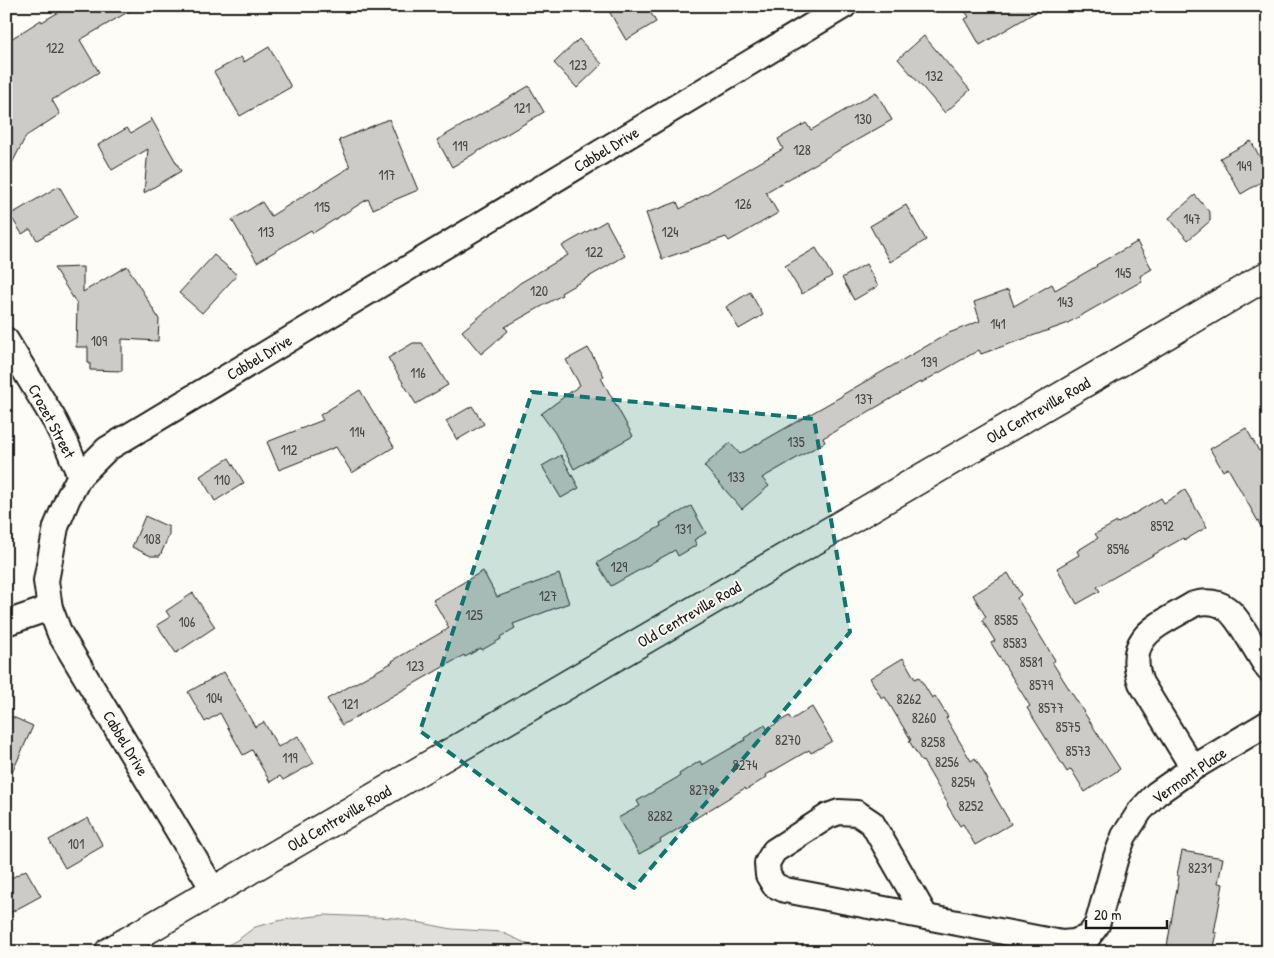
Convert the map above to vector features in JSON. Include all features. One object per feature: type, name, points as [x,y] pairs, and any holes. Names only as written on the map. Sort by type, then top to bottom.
[{"type":"street","name":"Cabbel Drive","points":[[214,891],[60,634],[50,608],[46,581],[56,527],[80,476],[107,449],[844,6]]},
{"type":"street","name":"Old Centreville Road","points":[[109,952],[1268,275]]},
{"type":"street","name":"Crozet Street","points":[[6,340],[55,421],[80,476]]},
{"type":"street","points":[[1193,768],[1141,683],[1136,671],[1136,658],[1142,639],[1149,632],[1194,604],[1202,602],[1219,604],[1237,618],[1268,669]]},
{"type":"street","points":[[6,623],[50,608]]},
{"type":"street","name":"Vermont Place","points":[[926,917],[872,823],[857,813],[839,812],[828,816],[774,851],[767,863],[768,875],[774,885],[785,890],[926,917],[1062,943],[1074,942],[1088,937],[1097,925],[1116,857],[1124,836],[1140,811],[1156,794],[1193,768],[1268,723]]},
{"type":"highlighted area","points":[[532,392],[814,419],[850,632],[634,888],[420,731]]},
{"type":"shaded area","points":[[325,915],[396,918],[452,929],[501,932],[545,952],[177,952],[184,948],[199,951],[219,950],[255,927],[282,920]]},
{"type":"building","points":[[69,6],[138,6],[80,40],[99,72],[52,100],[60,114],[26,136],[6,175],[6,42],[41,20],[42,22]]},
{"type":"building","points":[[606,6],[647,6],[656,22],[626,40]]},
{"type":"building","points":[[962,6],[1046,6],[980,45],[965,19],[969,17]]},
{"type":"building","points":[[924,36],[970,90],[945,113],[898,59]]},
{"type":"building","points":[[579,39],[602,64],[577,88],[554,63]]},
{"type":"building","points":[[269,47],[291,87],[240,116],[214,72],[241,57],[244,62]]},
{"type":"building","points":[[529,86],[544,112],[452,167],[437,140]]},
{"type":"building","points":[[876,92],[892,120],[766,192],[778,213],[729,241],[726,237],[662,259],[646,213],[677,202],[680,209],[783,149],[778,139],[806,123],[811,130]]},
{"type":"building","points":[[151,118],[181,171],[144,193],[148,149],[112,170],[98,145],[127,128],[131,133],[151,121]]},
{"type":"building","points":[[389,119],[418,190],[373,209],[368,199],[313,233],[311,230],[257,262],[232,220],[262,202],[271,216],[350,167],[339,140]]},
{"type":"building","points":[[1251,141],[1268,172],[1268,178],[1241,194],[1220,158]]},
{"type":"building","points":[[59,186],[77,217],[37,240],[30,229],[22,234],[10,215]]},
{"type":"building","points":[[1195,195],[1210,213],[1210,221],[1188,240],[1169,218]]},
{"type":"building","points":[[906,205],[926,240],[890,262],[870,226]]},
{"type":"building","points":[[606,221],[625,256],[505,327],[508,331],[481,354],[462,331],[520,283],[568,255],[562,246]]},
{"type":"building","points":[[1137,242],[1152,269],[1140,276],[1142,281],[1066,324],[981,354],[979,350],[920,382],[823,438],[825,442],[762,478],[769,486],[742,509],[704,466],[730,443],[740,454],[949,333],[980,321],[974,302],[1008,290],[1014,306],[1052,284],[1055,290]]},
{"type":"building","points":[[816,248],[832,276],[802,294],[785,266]]},
{"type":"building","points":[[214,255],[237,275],[202,313],[179,293]]},
{"type":"building","points":[[866,264],[878,286],[854,300],[842,278]]},
{"type":"building","points":[[127,266],[159,319],[158,341],[122,339],[122,371],[90,370],[88,347],[76,347],[77,304],[54,268],[83,267],[83,292]]},
{"type":"building","points":[[750,292],[763,315],[739,329],[726,307]]},
{"type":"building","points":[[413,343],[422,343],[448,385],[416,404],[388,358]]},
{"type":"building","points":[[588,348],[604,376],[601,378],[633,436],[574,469],[555,433],[541,414],[580,385],[566,360]]},
{"type":"building","points":[[360,390],[394,447],[352,473],[336,447],[279,470],[267,442],[323,420],[320,415]]},
{"type":"building","points":[[472,406],[484,424],[457,440],[446,421]]},
{"type":"building","points":[[1246,428],[1259,451],[1268,445],[1268,539],[1228,468],[1223,471],[1210,449]]},
{"type":"building","points":[[561,455],[579,488],[561,498],[542,466]]},
{"type":"building","points":[[229,458],[244,483],[215,501],[200,476]]},
{"type":"building","points":[[1185,490],[1207,527],[1185,540],[1183,538],[1097,587],[1100,591],[1077,604],[1057,568],[1079,555],[1077,551],[1098,538],[1095,534],[1161,498],[1164,503]]},
{"type":"building","points":[[691,506],[706,533],[694,540],[697,545],[678,556],[675,550],[611,586],[597,563],[661,526],[660,523]]},
{"type":"building","points":[[145,516],[169,527],[169,535],[160,556],[151,556],[132,547]]},
{"type":"building","points":[[483,571],[497,597],[559,574],[569,603],[513,624],[515,628],[500,637],[501,639],[482,650],[481,648],[465,657],[464,655],[342,725],[327,699],[449,628],[433,600]]},
{"type":"building","points":[[1008,573],[1021,595],[1017,598],[1055,660],[1052,662],[1120,769],[1085,792],[1071,769],[1067,772],[1027,708],[1030,706],[991,643],[995,641],[982,620],[986,617],[973,595]]},
{"type":"building","points":[[193,593],[215,627],[176,653],[157,625],[170,617],[166,611]]},
{"type":"building","points":[[903,658],[915,679],[919,677],[932,698],[935,696],[971,761],[975,758],[1011,824],[975,845],[963,824],[960,826],[947,805],[885,697],[882,699],[870,678]]},
{"type":"building","points":[[224,672],[255,727],[264,722],[278,747],[298,736],[314,763],[283,780],[280,776],[270,782],[252,750],[243,755],[220,713],[205,722],[188,692]]},
{"type":"building","points":[[812,707],[832,741],[811,753],[809,750],[766,775],[767,777],[746,790],[745,788],[639,854],[618,818],[640,806],[637,801],[680,776],[679,774],[700,761],[702,765],[745,740],[744,738],[765,725],[767,729],[789,716],[791,720]]},
{"type":"building","points":[[6,714],[33,726],[6,786]]},
{"type":"building","points":[[88,818],[103,846],[65,868],[49,840]]},
{"type":"building","points":[[1182,851],[1223,858],[1218,883],[1223,884],[1214,933],[1217,933],[1213,952],[1166,952]]},
{"type":"building","points":[[26,870],[41,896],[6,915],[6,881]]}]
